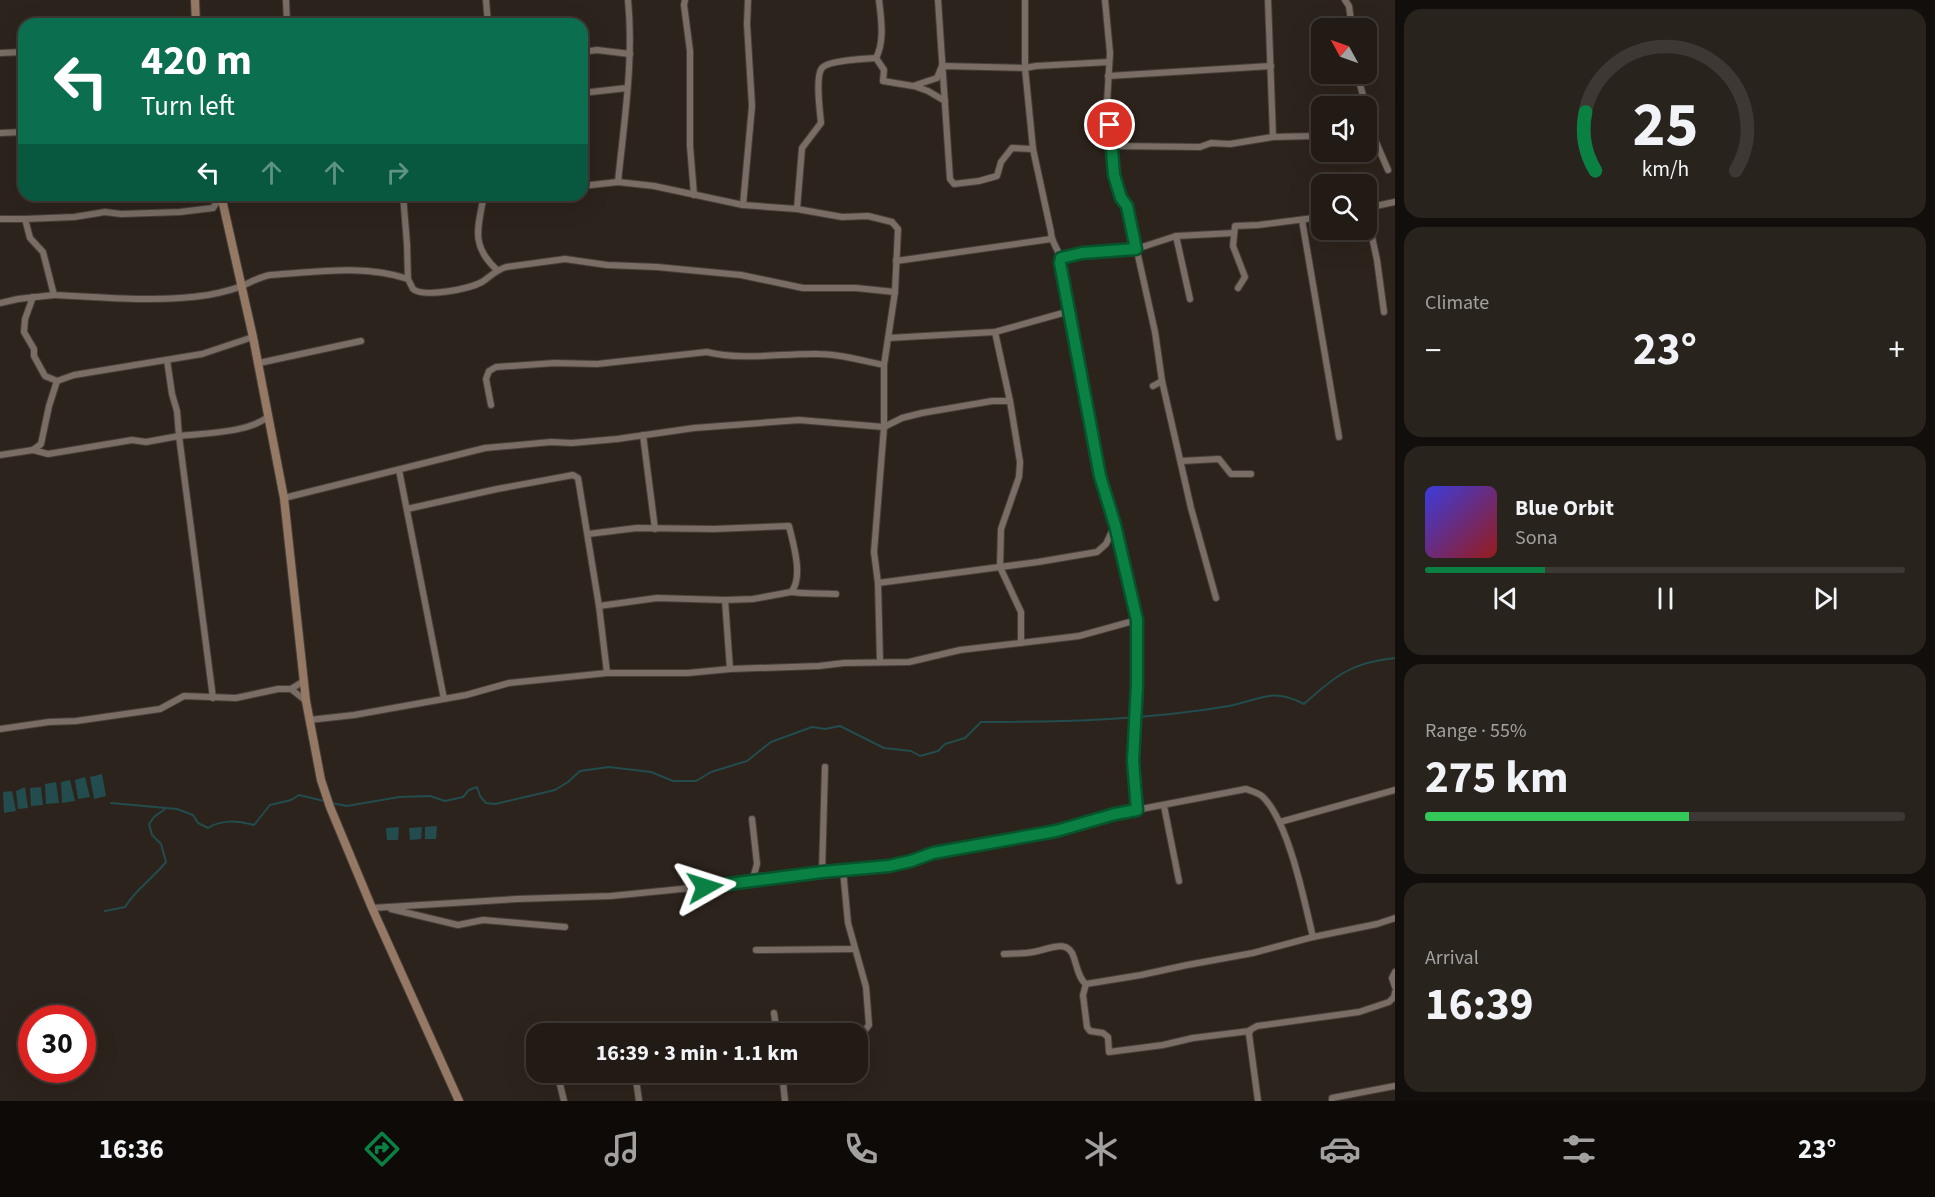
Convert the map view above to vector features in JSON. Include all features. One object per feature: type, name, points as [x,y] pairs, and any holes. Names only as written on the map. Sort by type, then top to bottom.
[{"type":"main road","points":[[195,0],[196,18]]},
{"type":"main road","points":[[222,201],[259,363],[284,498],[306,701],[316,758],[327,798],[372,908],[459,1101]]},
{"type":"street","points":[[286,0],[287,18]]},
{"type":"street","points":[[486,0],[488,18]]},
{"type":"street","points":[[618,182],[630,54],[631,22],[628,0]]},
{"type":"street","points":[[686,0],[684,5],[690,51],[690,146],[694,195]]},
{"type":"street","points":[[743,205],[752,106],[747,24],[748,0]]},
{"type":"street","points":[[876,58],[880,48],[879,0]]},
{"type":"street","points":[[938,0],[950,179],[954,184],[979,182],[997,176],[1001,162],[1012,148],[1033,149]]},
{"type":"street","points":[[1025,0],[1025,68],[1033,149],[1051,239],[1061,258],[1060,263],[1100,476],[1115,525],[1137,620],[1137,685],[1133,761],[1137,810]]},
{"type":"street","points":[[1105,0],[1110,53],[1107,103],[1113,146],[1114,175],[1121,198],[1127,206],[1155,332],[1162,381],[1191,508],[1216,598]]},
{"type":"street","points":[[1268,0],[1273,138]]},
{"type":"street","points":[[1345,0],[1349,6],[1351,18]]},
{"type":"street","points":[[588,51],[630,54]]},
{"type":"street","points":[[0,53],[18,52]]},
{"type":"street","points":[[797,209],[801,148],[821,123],[818,82],[820,70],[831,63],[876,58]]},
{"type":"street","points":[[876,58],[884,70],[883,81],[913,86],[928,91],[945,101]]},
{"type":"street","points":[[942,66],[1025,68],[1109,62]]},
{"type":"street","points":[[913,86],[937,78],[942,66]]},
{"type":"street","points":[[1108,76],[1270,66]]},
{"type":"street","points":[[588,92],[627,88]]},
{"type":"street","points":[[0,133],[18,132]]},
{"type":"street","points":[[1113,146],[1200,147],[1211,143],[1230,144],[1311,136]]},
{"type":"street","points":[[1377,148],[1388,170]]},
{"type":"street","points":[[588,185],[618,182],[654,186],[743,205],[797,209],[842,218],[868,216],[892,222],[898,230],[895,292],[884,365],[884,428],[874,552],[878,583],[880,662]]},
{"type":"street","points":[[0,219],[74,217],[105,212],[121,214],[180,212],[213,208],[217,201]]},
{"type":"street","points":[[404,201],[408,279],[413,290],[417,292],[451,291],[482,282],[497,270],[565,259],[607,266],[657,267],[741,275],[802,288],[856,288],[895,292]]},
{"type":"street","points":[[483,201],[478,235],[480,245],[486,259],[497,270]]},
{"type":"street","points":[[1377,206],[1395,202]]},
{"type":"street","points":[[25,219],[30,238],[43,252],[54,295]]},
{"type":"street","points":[[1238,288],[1245,277],[1233,246],[1235,226],[1311,219]]},
{"type":"street","points":[[1302,220],[1339,437]]},
{"type":"street","points":[[1061,258],[1082,253],[1136,249],[1176,236],[1234,233]]},
{"type":"street","points":[[1176,236],[1190,299]]},
{"type":"street","points":[[896,261],[1051,239]]},
{"type":"street","points":[[1373,240],[1384,312]]},
{"type":"street","points":[[0,303],[54,295],[164,299],[210,294],[243,286],[262,276],[270,275],[347,271],[393,274],[408,279]]},
{"type":"street","points":[[33,297],[24,332],[45,376],[57,381],[74,375],[202,354],[253,337]]},
{"type":"street","points":[[888,338],[995,332],[1070,311]]},
{"type":"street","points":[[995,332],[1020,462],[1019,477],[1001,529],[1000,567],[1021,612],[1021,643]]},
{"type":"street","points":[[259,363],[361,340]]},
{"type":"street","points":[[491,405],[486,379],[489,371],[496,367],[555,363],[597,364],[707,352],[722,356],[833,354],[884,365]]},
{"type":"street","points":[[167,360],[177,411],[213,698]]},
{"type":"street","points":[[33,450],[41,444],[57,381]]},
{"type":"street","points":[[1153,386],[1162,381]]},
{"type":"street","points":[[284,498],[485,448],[551,442],[583,442],[694,428],[799,420],[884,428],[902,418],[922,413],[992,401],[1010,401]]},
{"type":"street","points":[[0,455],[33,450],[48,454],[132,440],[146,442],[228,430],[261,423],[269,416]]},
{"type":"street","points":[[644,435],[655,529]]},
{"type":"street","points":[[1181,461],[1219,459],[1231,474],[1251,474]]},
{"type":"street","points":[[399,470],[444,699]]},
{"type":"street","points":[[407,509],[573,475],[578,478],[599,606],[607,673]]},
{"type":"street","points":[[878,583],[1097,552],[1106,544],[1115,525]]},
{"type":"street","points":[[588,534],[637,528],[714,530],[789,526],[796,553],[797,579],[795,587],[790,592]]},
{"type":"street","points":[[599,606],[657,598],[725,600],[753,599],[790,592],[836,594]]},
{"type":"street","points":[[725,600],[730,669]]},
{"type":"street","points":[[309,720],[354,716],[466,695],[509,683],[607,673],[688,673],[730,669],[909,662],[960,650],[1078,636],[1137,620]]},
{"type":"street","points":[[0,729],[49,722],[76,722],[160,709],[184,696],[236,698],[272,690],[291,689],[304,681]]},
{"type":"street","points":[[291,689],[306,701]]},
{"type":"street","points":[[822,872],[825,768]]},
{"type":"street","points":[[372,908],[611,896],[889,866],[933,853],[1056,831],[1115,814],[1246,789],[1262,796],[1280,822],[1298,875],[1313,937]]},
{"type":"street","points":[[1280,822],[1395,790]]},
{"type":"street","points":[[1164,806],[1179,881]]},
{"type":"street","points":[[752,819],[757,864],[752,882]]},
{"type":"street","points":[[843,870],[848,923],[866,987],[868,1026]]},
{"type":"street","points":[[384,907],[458,925],[483,920],[565,927]]},
{"type":"street","points":[[1086,984],[1253,953],[1395,918]]},
{"type":"street","points":[[1004,954],[1034,952],[1054,946],[1067,947],[1072,952],[1082,981],[1086,984]]},
{"type":"street","points":[[756,950],[855,949]]},
{"type":"street","points":[[1395,972],[1392,978],[1395,987]]},
{"type":"street","points":[[1086,984],[1083,995],[1087,1027],[1090,1031],[1103,1033],[1108,1037],[1109,1052],[1163,1046],[1193,1038],[1250,1031],[1257,1026],[1359,1012],[1389,1002],[1395,992]]},
{"type":"street","points":[[774,1013],[775,1023]]},
{"type":"street","points":[[1250,1031],[1258,1101]]},
{"type":"street","points":[[560,1083],[564,1101]]},
{"type":"street","points":[[637,1083],[639,1101]]},
{"type":"street","points":[[783,1083],[785,1101]]},
{"type":"street","points":[[1332,1101],[1332,1098],[1395,1086]]},
{"type":"water","points":[[102,774],[106,796],[94,799],[90,777]]},
{"type":"water","points":[[85,777],[90,797],[78,799],[75,780]]},
{"type":"water","points":[[70,780],[75,801],[62,803],[61,782]]},
{"type":"water","points":[[56,782],[59,803],[46,804],[45,784]]},
{"type":"water","points":[[25,787],[28,808],[18,809],[16,791]]},
{"type":"water","points":[[41,787],[43,805],[31,806],[30,788]]},
{"type":"water","points":[[12,791],[16,811],[4,813],[3,792]]},
{"type":"water","points":[[437,826],[436,839],[425,839],[425,827]]},
{"type":"water","points":[[399,827],[398,840],[387,840],[386,828]]},
{"type":"water","points":[[422,827],[421,839],[410,840],[409,828]]},
{"type":"waterway","points":[[332,803],[347,806],[399,797],[430,796],[445,801],[463,797],[469,790],[477,787],[486,803],[495,804],[555,790],[580,771],[609,767],[651,772],[673,781],[696,781],[711,772],[747,761],[771,742],[812,727],[825,729],[840,726],[884,748],[911,751],[920,756],[938,751],[945,744],[965,738],[981,722],[1074,721],[1136,717],[1229,706],[1266,696],[1283,696],[1304,704],[1345,672],[1367,663],[1395,658]]},
{"type":"waterway","points":[[111,803],[177,809],[193,815],[198,823],[208,828],[219,823],[230,822],[254,825],[270,805],[291,800],[299,795],[324,801]]},
{"type":"waterway","points":[[105,911],[125,907],[166,862],[161,844],[152,835],[149,824],[165,809]]},
{"type":"route","points":[[705,887],[889,866],[933,853],[1056,831],[1137,810],[1133,761],[1138,666],[1137,620],[1115,525],[1100,476],[1060,263],[1061,258],[1082,253],[1136,249],[1127,206],[1121,198],[1114,175],[1110,125]]}]
